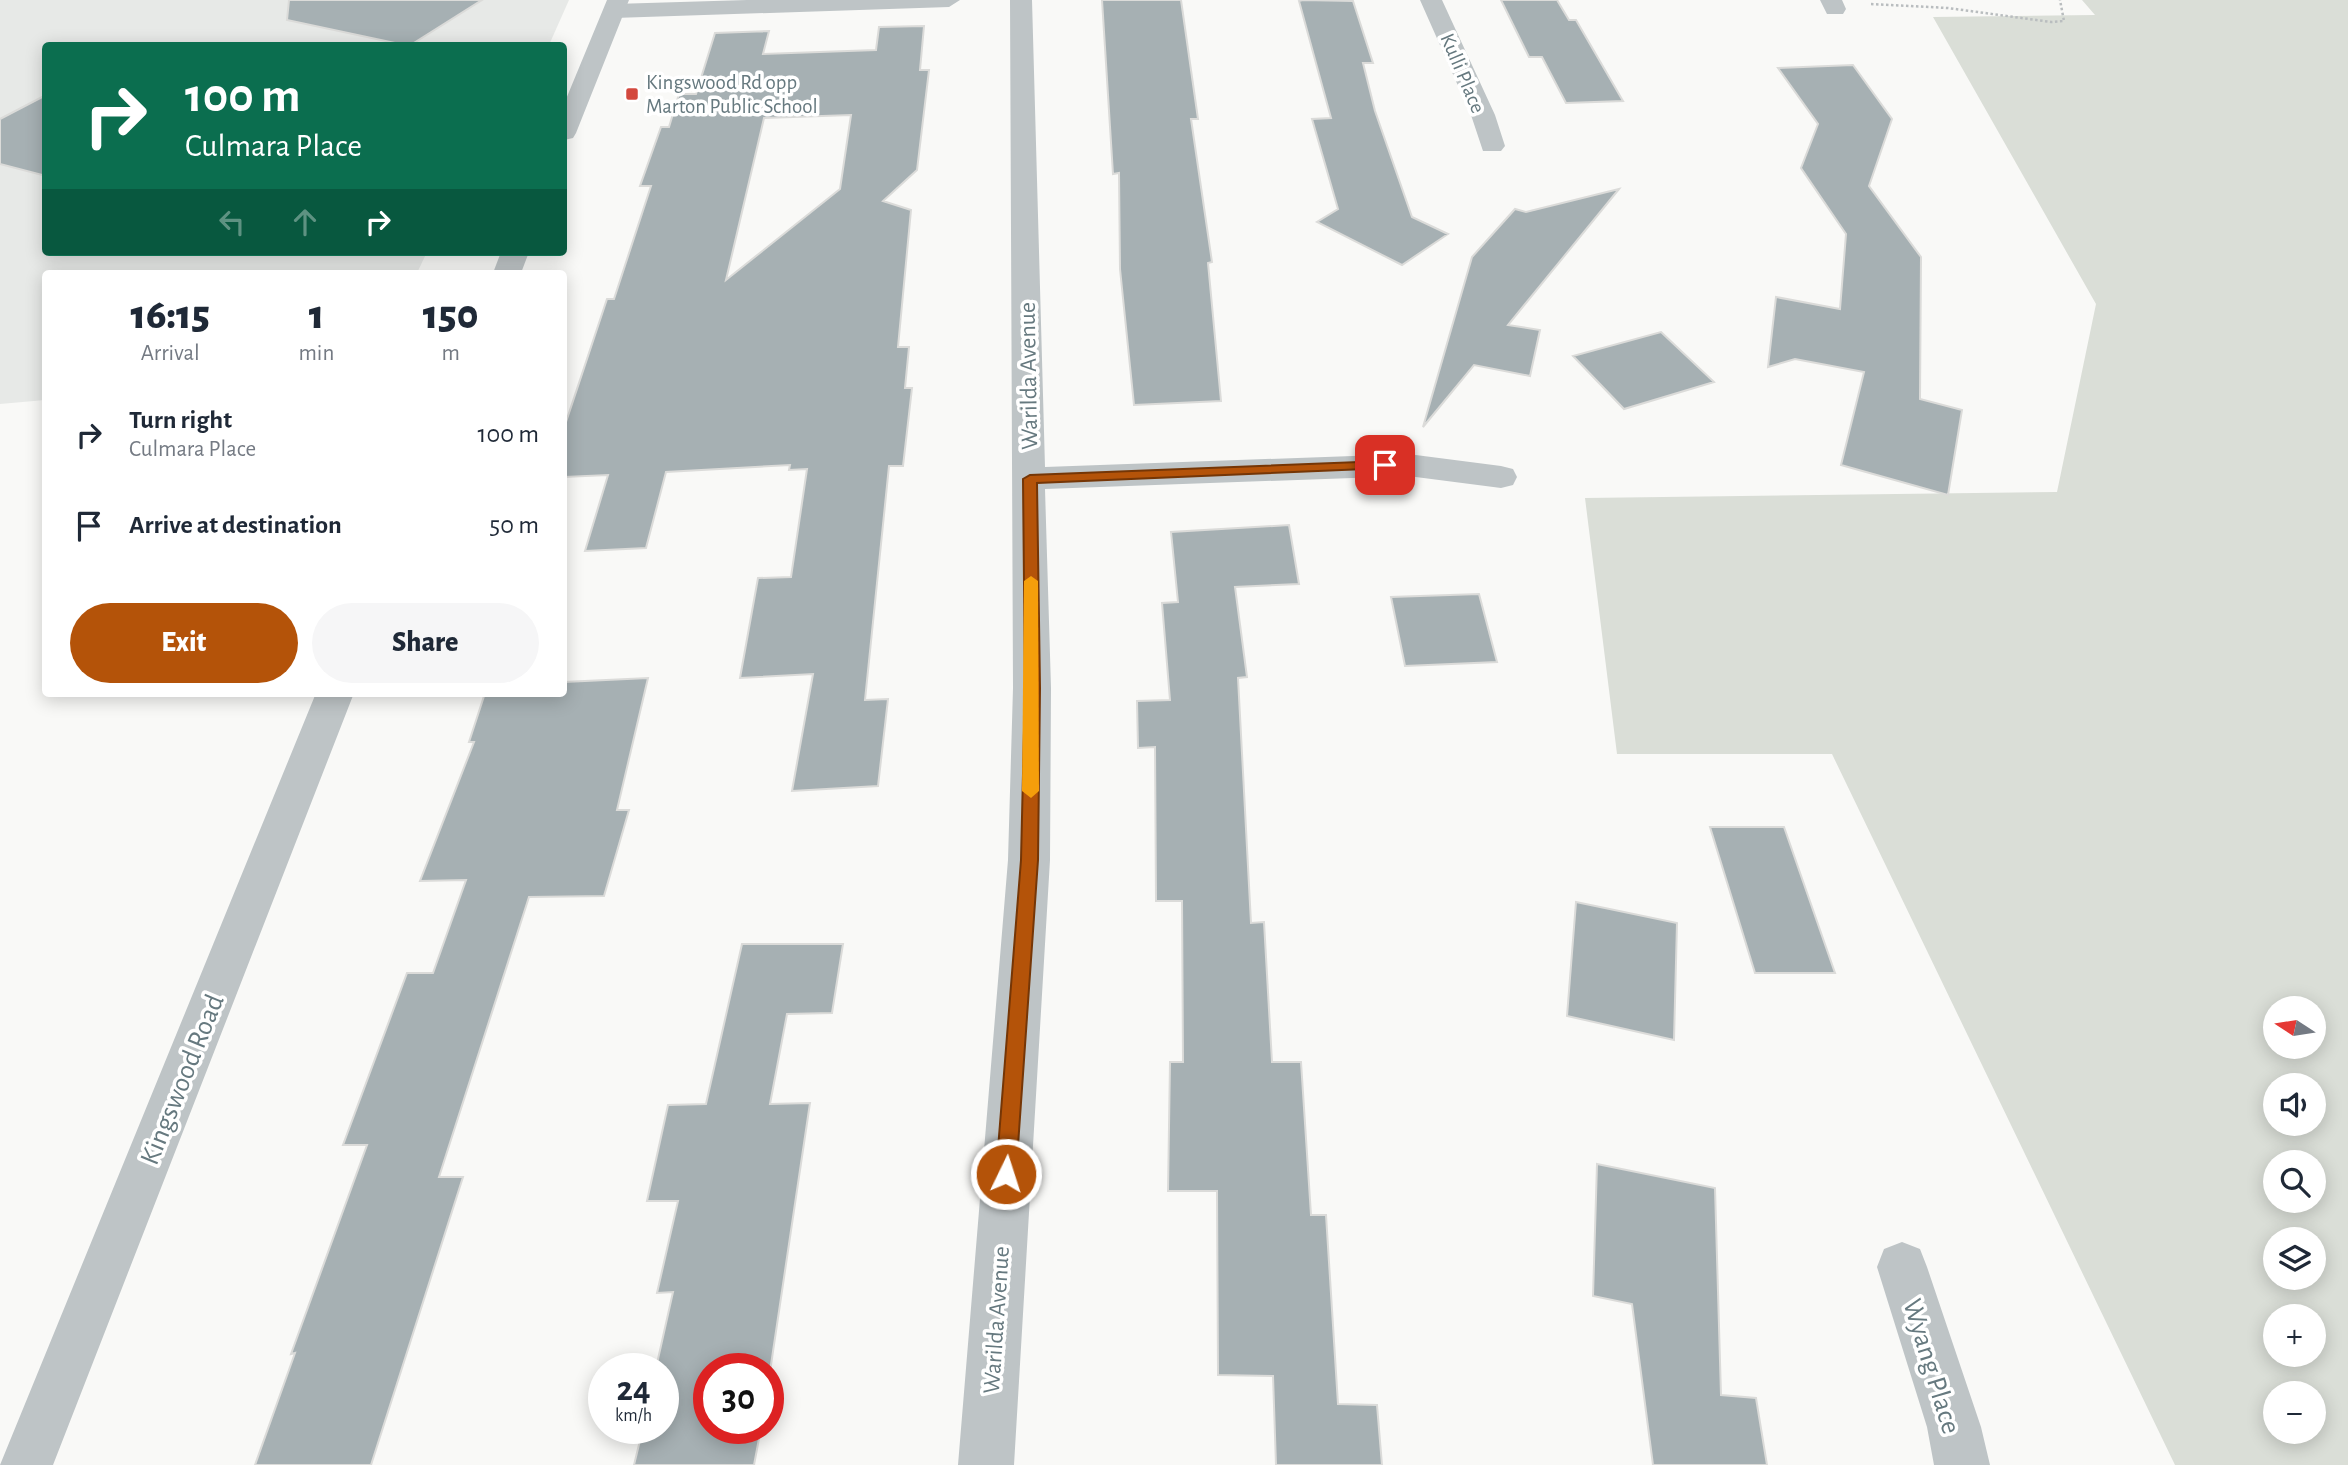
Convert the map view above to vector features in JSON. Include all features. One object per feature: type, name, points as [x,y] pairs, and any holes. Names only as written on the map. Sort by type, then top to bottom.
[{"type":"street","points":[[567,126],[616,5],[949,0]]},
{"type":"street","name":"Warilda Avenue","points":[[986,1465],[1030,860],[1030,479],[1021,0]]},
{"type":"street","name":"Kulli Place","points":[[1432,0],[1483,115],[1492,146]]},
{"type":"street","points":[[1030,479],[1408,465],[1449,468],[1501,477]]},
{"type":"street","name":"Kingswood Road","points":[[25,1465],[333,697]]},
{"type":"street","name":"Wyang Place","points":[[1902,1267],[1954,1427],[1962,1465]]},
{"type":"path","points":[[1833,4],[1973,11],[2004,19],[2039,23],[2064,21],[2060,0]]},
{"type":"shaded area","points":[[0,0],[569,0],[550,42],[42,42],[42,256],[425,256],[418,270],[42,270],[42,400],[0,404]]},
{"type":"shaded area","points":[[2082,0],[2348,0],[2348,1465],[2175,1465],[1832,754],[1617,754],[1585,498],[2057,492],[2096,304],[1933,17],[2095,15]]},
{"type":"building","points":[[289,0],[482,0],[415,42],[390,42],[287,20]]},
{"type":"building","points":[[1102,0],[1181,0],[1198,119],[1191,119],[1212,262],[1208,263],[1221,401],[1134,405],[1120,269],[1119,173],[1113,174]]},
{"type":"building","points":[[1501,0],[1557,0],[1569,20],[1576,20],[1623,101],[1566,103],[1542,57],[1529,57]]},
{"type":"building","points":[[1299,1],[1353,1],[1373,63],[1363,63],[1375,111],[1412,217],[1448,234],[1402,265],[1317,222],[1338,209],[1312,119],[1331,118]]},
{"type":"building","points":[[924,26],[920,70],[929,70],[917,170],[883,201],[911,210],[898,347],[909,347],[905,388],[912,388],[903,466],[889,466],[865,700],[888,699],[878,786],[792,791],[813,674],[740,678],[758,578],[791,577],[807,469],[789,470],[790,465],[666,472],[646,548],[585,551],[608,475],[567,477],[567,419],[607,299],[614,299],[651,186],[640,186],[661,127],[669,127],[679,94],[696,94],[715,33],[769,31],[763,54],[876,50],[879,27]],"holes":[[[851,115],[840,189],[726,280],[764,118]]]},
{"type":"building","points":[[1853,65],[1892,119],[1869,186],[1921,257],[1920,399],[1962,410],[1948,495],[1841,465],[1864,372],[1795,359],[1768,367],[1776,297],[1840,309],[1846,234],[1801,168],[1818,124],[1778,68]]},
{"type":"building","points":[[42,97],[42,175],[0,164],[0,119]]},
{"type":"building","points":[[1619,189],[1508,325],[1540,330],[1530,376],[1474,365],[1423,427],[1472,257],[1515,209],[1526,212]]},
{"type":"building","points":[[1661,332],[1714,382],[1624,409],[1573,356]]},
{"type":"building","points":[[1289,525],[1299,584],[1235,587],[1247,677],[1238,678],[1251,923],[1264,922],[1272,1062],[1301,1062],[1311,1215],[1326,1215],[1338,1404],[1377,1405],[1382,1465],[1276,1465],[1273,1376],[1218,1375],[1217,1191],[1168,1191],[1170,1062],[1183,1062],[1182,901],[1156,901],[1155,747],[1138,748],[1137,701],[1170,700],[1162,603],[1178,602],[1171,532]]},
{"type":"building","points":[[1479,594],[1497,662],[1405,666],[1391,597]]},
{"type":"building","points":[[648,678],[617,810],[629,810],[604,896],[529,897],[439,1177],[463,1177],[371,1465],[255,1465],[295,1353],[291,1354],[367,1145],[343,1145],[407,973],[433,973],[466,880],[420,881],[474,742],[469,742],[484,697],[567,697],[567,682]]},
{"type":"building","points":[[1710,827],[1784,827],[1835,973],[1755,973]]},
{"type":"building","points":[[1576,902],[1677,923],[1674,1040],[1567,1016]]},
{"type":"building","points":[[742,944],[843,944],[832,1013],[787,1014],[770,1104],[810,1103],[773,1353],[693,1353],[693,1444],[758,1444],[754,1465],[634,1465],[639,1444],[679,1444],[679,1353],[659,1353],[673,1292],[657,1293],[678,1201],[647,1201],[668,1105],[706,1104]]},
{"type":"building","points":[[1597,1164],[1715,1188],[1721,1395],[1756,1398],[1767,1465],[1653,1465],[1632,1304],[1593,1296]]},
{"type":"slow traffic","points":[[1031,581],[1031,791]]},
{"type":"place","name":"Kingswood Rd opp Marton Public School","points":[[632,94]]},
{"type":"route","points":[[1006,1174],[1030,860],[1030,479],[1385,465]]}]
